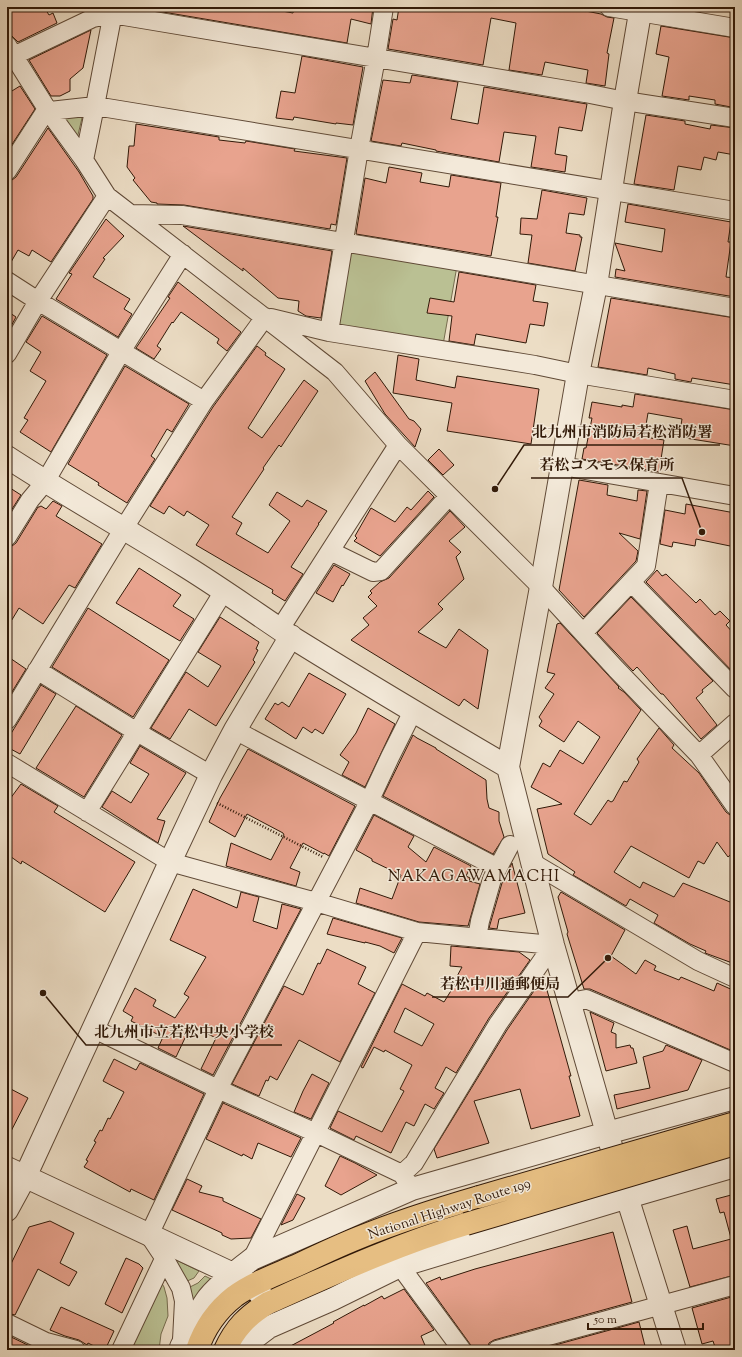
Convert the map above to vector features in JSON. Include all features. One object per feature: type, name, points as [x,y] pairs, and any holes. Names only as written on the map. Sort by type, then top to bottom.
[{"type":"highway","name":"National Highway Route 199","points":[[186,1349],[201,1337],[209,1323],[234,1296],[252,1285],[358,1238],[397,1223],[479,1197],[735,1123]]},
{"type":"highway","name":"National Highway Route 199","points":[[225,1350],[230,1338],[240,1325],[252,1313],[268,1303],[409,1242],[735,1144]]},
{"type":"street","points":[[329,332],[384,7]]},
{"type":"street","points":[[609,7],[641,10],[735,28]]},
{"type":"street","points":[[641,10],[596,285],[578,374],[508,767],[553,945],[607,1133],[675,1350]]},
{"type":"street","points":[[84,160],[113,11]]},
{"type":"street","points":[[735,118],[625,101],[113,11],[9,53],[84,160],[107,196],[335,372],[398,445],[541,587],[584,632],[616,669],[699,755],[735,806]]},
{"type":"street","points":[[48,110],[95,106],[735,211]]},
{"type":"street","points":[[7,171],[48,110]]},
{"type":"street","points":[[7,354],[38,301],[107,196]]},
{"type":"street","points":[[131,214],[182,215],[735,308]]},
{"type":"street","points":[[7,537],[30,500],[45,482],[122,350],[183,254]]},
{"type":"street","points":[[7,281],[204,401]]},
{"type":"street","points":[[265,317],[329,332],[535,365],[578,374],[735,400]]},
{"type":"street","points":[[7,720],[124,528],[204,401],[265,317]]},
{"type":"street","points":[[7,1210],[16,1172],[94,1029],[211,776],[330,551],[398,445]]},
{"type":"street","points":[[7,457],[45,482],[124,528],[224,591],[286,633],[508,767]]},
{"type":"street","points":[[562,466],[735,496]]},
{"type":"street","points":[[584,632],[646,566],[659,483]]},
{"type":"street","points":[[330,551],[373,572],[381,571],[449,496]]},
{"type":"street","points":[[632,582],[735,689]]},
{"type":"street","points":[[87,812],[224,591]]},
{"type":"street","points":[[38,670],[211,776]]},
{"type":"street","points":[[149,1235],[218,1089],[369,802],[413,711]]},
{"type":"street","points":[[699,755],[735,724]]},
{"type":"street","points":[[235,730],[369,802],[498,868]]},
{"type":"street","points":[[7,763],[170,862],[316,902],[417,932],[553,945]]},
{"type":"street","points":[[477,938],[487,894],[510,845]]},
{"type":"street","points":[[533,863],[698,961],[735,978]]},
{"type":"street","points":[[252,1259],[417,932]]},
{"type":"street","points":[[407,1182],[414,1163],[498,1024],[553,945]]},
{"type":"street","points":[[570,1002],[586,999],[735,1063]]},
{"type":"street","points":[[94,1029],[218,1089],[316,1133],[407,1182]]},
{"type":"street","points":[[186,1349],[195,1320],[208,1298],[233,1274],[252,1259],[407,1182],[607,1133],[735,1098]]},
{"type":"street","points":[[245,1350],[253,1339],[269,1327],[333,1299],[400,1266],[735,1166]]},
{"type":"street","points":[[16,1172],[233,1274],[252,1285],[268,1303]]},
{"type":"street","points":[[149,1235],[181,1288],[184,1301],[186,1349]]},
{"type":"street","points":[[120,1350],[164,1259]]},
{"type":"street","points":[[400,1266],[462,1350]]},
{"type":"street","points":[[497,1350],[735,1285]]},
{"type":"street","points":[[7,1323],[46,1342],[76,1350]]},
{"type":"path","points":[[202,795],[236,814],[336,864]]},
{"type":"green space","points":[[78,115],[82,118],[77,139],[62,118]]},
{"type":"green space","points":[[349,248],[457,266],[443,345],[337,327]]},
{"type":"green space","points":[[170,1257],[199,1271],[194,1278],[185,1282]]},
{"type":"green space","points":[[205,1276],[211,1279],[194,1305],[188,1288],[198,1283]]},
{"type":"green space","points":[[160,1280],[167,1298],[168,1316],[161,1334],[159,1350],[130,1350]]},
{"type":"building","points":[[7,7],[44,7],[49,15],[53,13],[57,23],[18,42],[12,36],[7,35]]},
{"type":"building","points":[[157,7],[231,7],[249,10],[250,7],[266,7],[293,13],[294,7],[334,7],[351,10],[352,7],[373,7],[371,24],[351,19],[347,43],[157,11]]},
{"type":"building","points":[[399,7],[565,7],[614,18],[607,53],[609,54],[605,86],[586,83],[588,70],[545,62],[542,75],[509,70],[516,23],[491,18],[483,65],[388,49],[393,19],[397,20]]},
{"type":"building","points":[[673,7],[701,10],[701,12]]},
{"type":"building","points":[[661,26],[735,38],[735,82],[731,107],[715,104],[715,100],[689,96],[689,100],[662,96],[669,57],[656,54]]},
{"type":"building","points":[[91,30],[83,68],[70,79],[70,91],[60,96],[51,96],[29,60]]},
{"type":"building","points":[[302,56],[363,67],[353,125],[336,124],[294,117],[293,120],[276,118],[281,91],[295,93]]},
{"type":"building","points":[[412,75],[458,82],[451,119],[478,124],[484,87],[587,104],[582,131],[559,127],[555,154],[567,156],[565,172],[531,167],[536,136],[504,132],[499,162],[436,151],[402,143],[401,146],[371,141],[383,80],[410,83]]},
{"type":"building","points":[[20,86],[35,109],[7,152],[7,94]]},
{"type":"building","points":[[646,115],[685,121],[685,124],[710,129],[711,125],[735,128],[735,155],[718,152],[716,160],[704,157],[701,170],[678,166],[674,190],[634,184]]},
{"type":"building","points":[[136,124],[219,137],[219,140],[245,143],[246,141],[295,149],[294,151],[347,158],[336,225],[331,224],[330,229],[184,205],[157,204],[151,202],[133,180],[135,178],[127,167],[129,146],[134,146]]},
{"type":"building","points":[[48,128],[79,172],[93,196],[93,199],[51,262],[32,250],[29,256],[18,250],[7,269],[7,181],[16,177]]},
{"type":"building","points":[[389,167],[422,173],[420,182],[449,187],[451,175],[501,183],[496,217],[498,217],[491,256],[356,234],[365,178],[386,183]]},
{"type":"building","points":[[542,190],[587,198],[584,215],[569,213],[566,233],[580,235],[580,237],[582,237],[575,271],[528,263],[532,235],[520,234],[521,218],[537,219]]},
{"type":"building","points":[[628,204],[731,222],[728,242],[731,242],[726,277],[735,278],[735,297],[615,277],[616,269],[625,271],[615,243],[662,252],[665,229],[625,222]]},
{"type":"building","points":[[106,219],[124,236],[103,258],[105,259],[93,277],[130,299],[124,309],[132,314],[118,337],[56,299],[72,274],[69,273]]},
{"type":"building","points":[[183,226],[332,251],[321,318],[306,316],[298,311],[299,301],[278,298],[243,268],[243,271]]},
{"type":"building","points":[[459,272],[536,285],[533,301],[548,303],[544,326],[530,324],[526,343],[476,334],[474,345],[449,341],[452,316],[427,313],[430,298],[454,302]]},
{"type":"building","points":[[178,282],[241,332],[227,351],[217,343],[219,339],[181,312],[173,323],[172,322],[157,346],[161,349],[154,359],[136,348],[170,298],[168,297]]},
{"type":"building","points":[[611,298],[735,318],[735,385],[692,378],[691,382],[675,379],[675,374],[648,368],[647,375],[598,367]]},
{"type":"building","points":[[7,311],[16,317],[9,330],[7,328]]},
{"type":"building","points":[[42,316],[107,355],[51,452],[20,432],[28,420],[24,418],[46,381],[30,371],[41,352],[26,342]]},
{"type":"building","points":[[257,346],[266,353],[265,355],[285,369],[248,428],[262,438],[304,380],[318,391],[281,447],[279,445],[263,468],[264,469],[232,517],[242,523],[236,534],[268,553],[290,521],[269,505],[277,492],[302,507],[307,500],[327,511],[291,567],[303,574],[285,601],[272,593],[273,590],[196,545],[209,525],[187,511],[184,516],[169,506],[164,514],[150,506],[213,407]]},
{"type":"building","points":[[398,355],[419,359],[416,380],[455,388],[457,376],[539,389],[531,444],[447,431],[452,403],[393,393]]},
{"type":"building","points":[[125,366],[189,404],[172,432],[167,429],[151,456],[155,459],[127,503],[98,485],[99,483],[68,464]]},
{"type":"building","points":[[375,372],[409,419],[414,421],[421,429],[415,447],[385,414],[365,381]]},
{"type":"building","points":[[635,394],[735,410],[735,446],[679,437],[682,419],[648,413],[644,437],[664,440],[659,472],[582,459],[584,448],[586,448],[592,418],[589,418],[592,402],[622,407],[622,405],[633,407]]},
{"type":"building","points":[[439,449],[454,465],[443,475],[428,460]]},
{"type":"building","points":[[579,480],[608,485],[607,495],[637,501],[638,490],[647,491],[640,539],[619,533],[638,551],[636,561],[584,617],[559,590]]},
{"type":"building","points":[[7,486],[21,495],[7,517]]},
{"type":"building","points":[[428,491],[434,497],[380,556],[354,541],[357,538],[355,536],[371,508],[395,522],[407,507],[411,510]]},
{"type":"building","points":[[53,501],[62,506],[56,516],[102,544],[75,588],[69,585],[43,624],[19,608],[7,628],[7,547],[16,543],[38,507],[41,506],[46,509]]},
{"type":"building","points":[[686,504],[735,513],[735,547],[696,539],[695,546],[673,542],[672,547],[660,544],[665,510],[685,514]]},
{"type":"building","points":[[450,511],[465,527],[449,541],[461,552],[456,557],[464,579],[438,604],[443,609],[418,632],[446,648],[459,629],[488,650],[478,709],[464,699],[459,706],[351,640],[369,625],[363,618],[377,606],[368,597],[372,593],[370,591],[380,582],[389,578]]},
{"type":"building","points":[[334,565],[350,574],[333,602],[316,593]]},
{"type":"building","points":[[139,568],[181,595],[173,606],[194,619],[180,641],[116,603]]},
{"type":"building","points":[[657,570],[662,576],[666,574],[696,603],[700,599],[715,615],[720,611],[730,621],[726,625],[735,635],[735,674],[646,582]]},
{"type":"building","points":[[631,597],[713,681],[702,690],[703,692],[696,698],[717,725],[701,739],[663,694],[661,694],[637,667],[633,671],[597,633]]},
{"type":"building","points":[[88,608],[169,660],[133,717],[52,667]]},
{"type":"building","points":[[220,617],[259,642],[256,649],[258,650],[253,660],[255,662],[216,726],[189,709],[170,739],[151,728],[186,672],[208,687],[221,666],[198,652]]},
{"type":"building","points":[[560,623],[619,687],[618,688],[624,692],[641,710],[574,814],[591,825],[608,800],[611,802],[613,801],[624,781],[627,782],[639,762],[637,759],[659,728],[674,745],[672,748],[699,773],[726,812],[735,816],[735,851],[728,857],[717,842],[704,864],[698,861],[689,878],[631,846],[614,872],[640,888],[643,882],[674,897],[683,883],[735,904],[735,964],[705,953],[706,951],[690,944],[654,923],[658,915],[630,899],[626,906],[573,875],[575,872],[548,854],[537,809],[562,804],[531,787],[543,763],[550,767],[560,750],[583,764],[600,737],[578,721],[564,742],[539,726],[542,721],[539,717],[554,694],[545,688],[555,674],[547,672],[557,624]]},
{"type":"building","points":[[7,656],[26,669],[7,700]]},
{"type":"building","points":[[309,673],[346,694],[323,734],[315,729],[312,733],[303,727],[296,739],[265,719],[275,703],[278,705],[282,702],[289,707]]},
{"type":"building","points":[[41,685],[56,694],[20,754],[7,747],[7,740]]},
{"type":"building","points":[[76,706],[122,735],[84,797],[36,768]]},
{"type":"building","points":[[368,708],[395,724],[365,787],[342,775],[349,762],[340,755],[356,733]]},
{"type":"building","points":[[413,735],[486,780],[489,808],[499,812],[499,821],[504,837],[493,854],[383,796]]},
{"type":"building","points":[[140,746],[186,773],[157,819],[165,821],[158,843],[102,807],[112,791],[131,803],[149,774],[130,763]]},
{"type":"building","points":[[248,749],[355,806],[329,856],[303,843],[290,868],[300,872],[296,886],[226,866],[231,843],[271,860],[284,835],[283,833],[247,814],[235,837],[209,822],[220,798]]},
{"type":"building","points":[[21,784],[58,806],[54,812],[135,862],[105,912],[22,861],[21,864],[7,854],[7,803]]},
{"type":"building","points":[[374,815],[414,836],[408,847],[426,862],[434,847],[471,866],[466,876],[470,878],[469,881],[480,884],[468,926],[419,922],[356,903],[360,888],[392,899],[401,875],[372,861],[372,859],[356,850]]},
{"type":"building","points":[[512,863],[525,913],[499,919],[497,929],[489,928],[502,883]]},
{"type":"building","points":[[193,889],[237,908],[241,892],[259,897],[253,921],[277,929],[282,904],[301,909],[213,1075],[201,1069],[216,1038],[194,1027],[188,1039],[185,1038],[176,1057],[158,1048],[163,1037],[131,1021],[133,1017],[123,1011],[135,988],[156,1000],[153,1006],[175,1018],[189,997],[184,994],[206,957],[170,940]]},
{"type":"building","points":[[561,892],[625,930],[611,956],[636,974],[645,960],[656,966],[654,970],[679,980],[681,977],[714,991],[717,983],[735,991],[735,1052],[590,989],[584,989],[567,934],[568,932],[558,897]]},
{"type":"building","points":[[333,918],[402,938],[394,953],[380,946],[327,934]]},
{"type":"building","points":[[451,946],[519,952],[530,960],[489,1018],[456,1073],[446,1067],[435,1088],[444,1093],[434,1109],[425,1104],[414,1126],[406,1122],[391,1153],[356,1136],[354,1140],[330,1128],[338,1111],[382,1132],[404,1091],[400,1089],[412,1065],[385,1050],[384,1052],[374,1047],[363,1068],[361,1067],[402,984],[425,996],[427,993],[444,1002],[457,981],[455,980],[462,967],[450,966]],"holes":[[[405,1008],[434,1024],[422,1046],[394,1032]]]},
{"type":"building","points":[[327,949],[366,967],[358,984],[375,993],[340,1062],[299,1040],[277,1080],[270,1076],[268,1081],[266,1080],[259,1096],[232,1084],[284,986],[303,995],[318,963],[320,964]]},
{"type":"building","points":[[545,983],[571,1076],[569,1076],[580,1116],[531,1129],[520,1089],[474,1101],[489,1143],[437,1158],[434,1149],[507,1030],[538,985]]},
{"type":"building","points":[[590,1012],[614,1023],[611,1032],[616,1034],[616,1048],[630,1045],[631,1048],[633,1048],[637,1063],[606,1071]]},
{"type":"building","points":[[666,1045],[702,1060],[688,1090],[617,1109],[614,1095],[650,1088],[643,1057],[663,1051]]},
{"type":"building","points":[[114,1059],[136,1070],[140,1063],[204,1094],[154,1200],[131,1189],[130,1192],[84,1167],[88,1161],[86,1160],[96,1142],[94,1141],[100,1130],[102,1131],[108,1118],[110,1119],[124,1092],[103,1081]]},
{"type":"building","points":[[312,1074],[329,1083],[311,1119],[294,1112]]},
{"type":"building","points":[[7,1087],[28,1098],[7,1139]]},
{"type":"building","points":[[223,1103],[301,1138],[291,1157],[258,1143],[252,1159],[243,1154],[242,1156],[206,1139]]},
{"type":"building","points":[[340,1156],[377,1175],[341,1195],[325,1186]]},
{"type":"building","points":[[187,1179],[202,1186],[199,1192],[223,1198],[223,1201],[261,1219],[251,1238],[231,1239],[222,1235],[222,1233],[172,1210]]},
{"type":"building","points":[[297,1194],[305,1198],[293,1220],[281,1225]]},
{"type":"building","points":[[735,1194],[735,1237],[731,1238],[724,1212],[720,1213],[716,1199]]},
{"type":"building","points":[[50,1221],[74,1233],[60,1263],[77,1272],[69,1286],[38,1269],[15,1315],[7,1313],[7,1272],[29,1227]]},
{"type":"building","points":[[687,1226],[693,1249],[735,1238],[735,1275],[690,1287],[673,1230]]},
{"type":"building","points":[[613,1232],[632,1302],[494,1340],[489,1343],[487,1350],[472,1350],[470,1344],[426,1283],[440,1277],[441,1280],[475,1269]]},
{"type":"building","points":[[126,1258],[139,1264],[143,1268],[122,1313],[105,1304]]},
{"type":"building","points":[[404,1289],[434,1330],[421,1336],[427,1350],[283,1350],[364,1305],[382,1296],[384,1299]]},
{"type":"building","points":[[735,1296],[735,1350],[716,1350],[713,1341],[702,1344],[692,1308]]},
{"type":"building","points":[[61,1307],[114,1331],[105,1350],[88,1343],[87,1345],[79,1340],[50,1330]]},
{"type":"building","points":[[639,1322],[646,1350],[537,1350]]},
{"type":"building","points":[[7,1335],[38,1350],[7,1350]]},
{"type":"place","name":"北九州市消防局若松消防署","points":[[495,489]]},
{"type":"place","name":"若松コスモス保育所","points":[[702,532]]},
{"type":"place","name":"若松中川通郵便局","points":[[608,958]]},
{"type":"place","name":"北九州市立若松中央小学校","points":[[43,993]]},
{"type":"district","name":"NAKAGAWAMACHI","points":[[474,875]]}]
